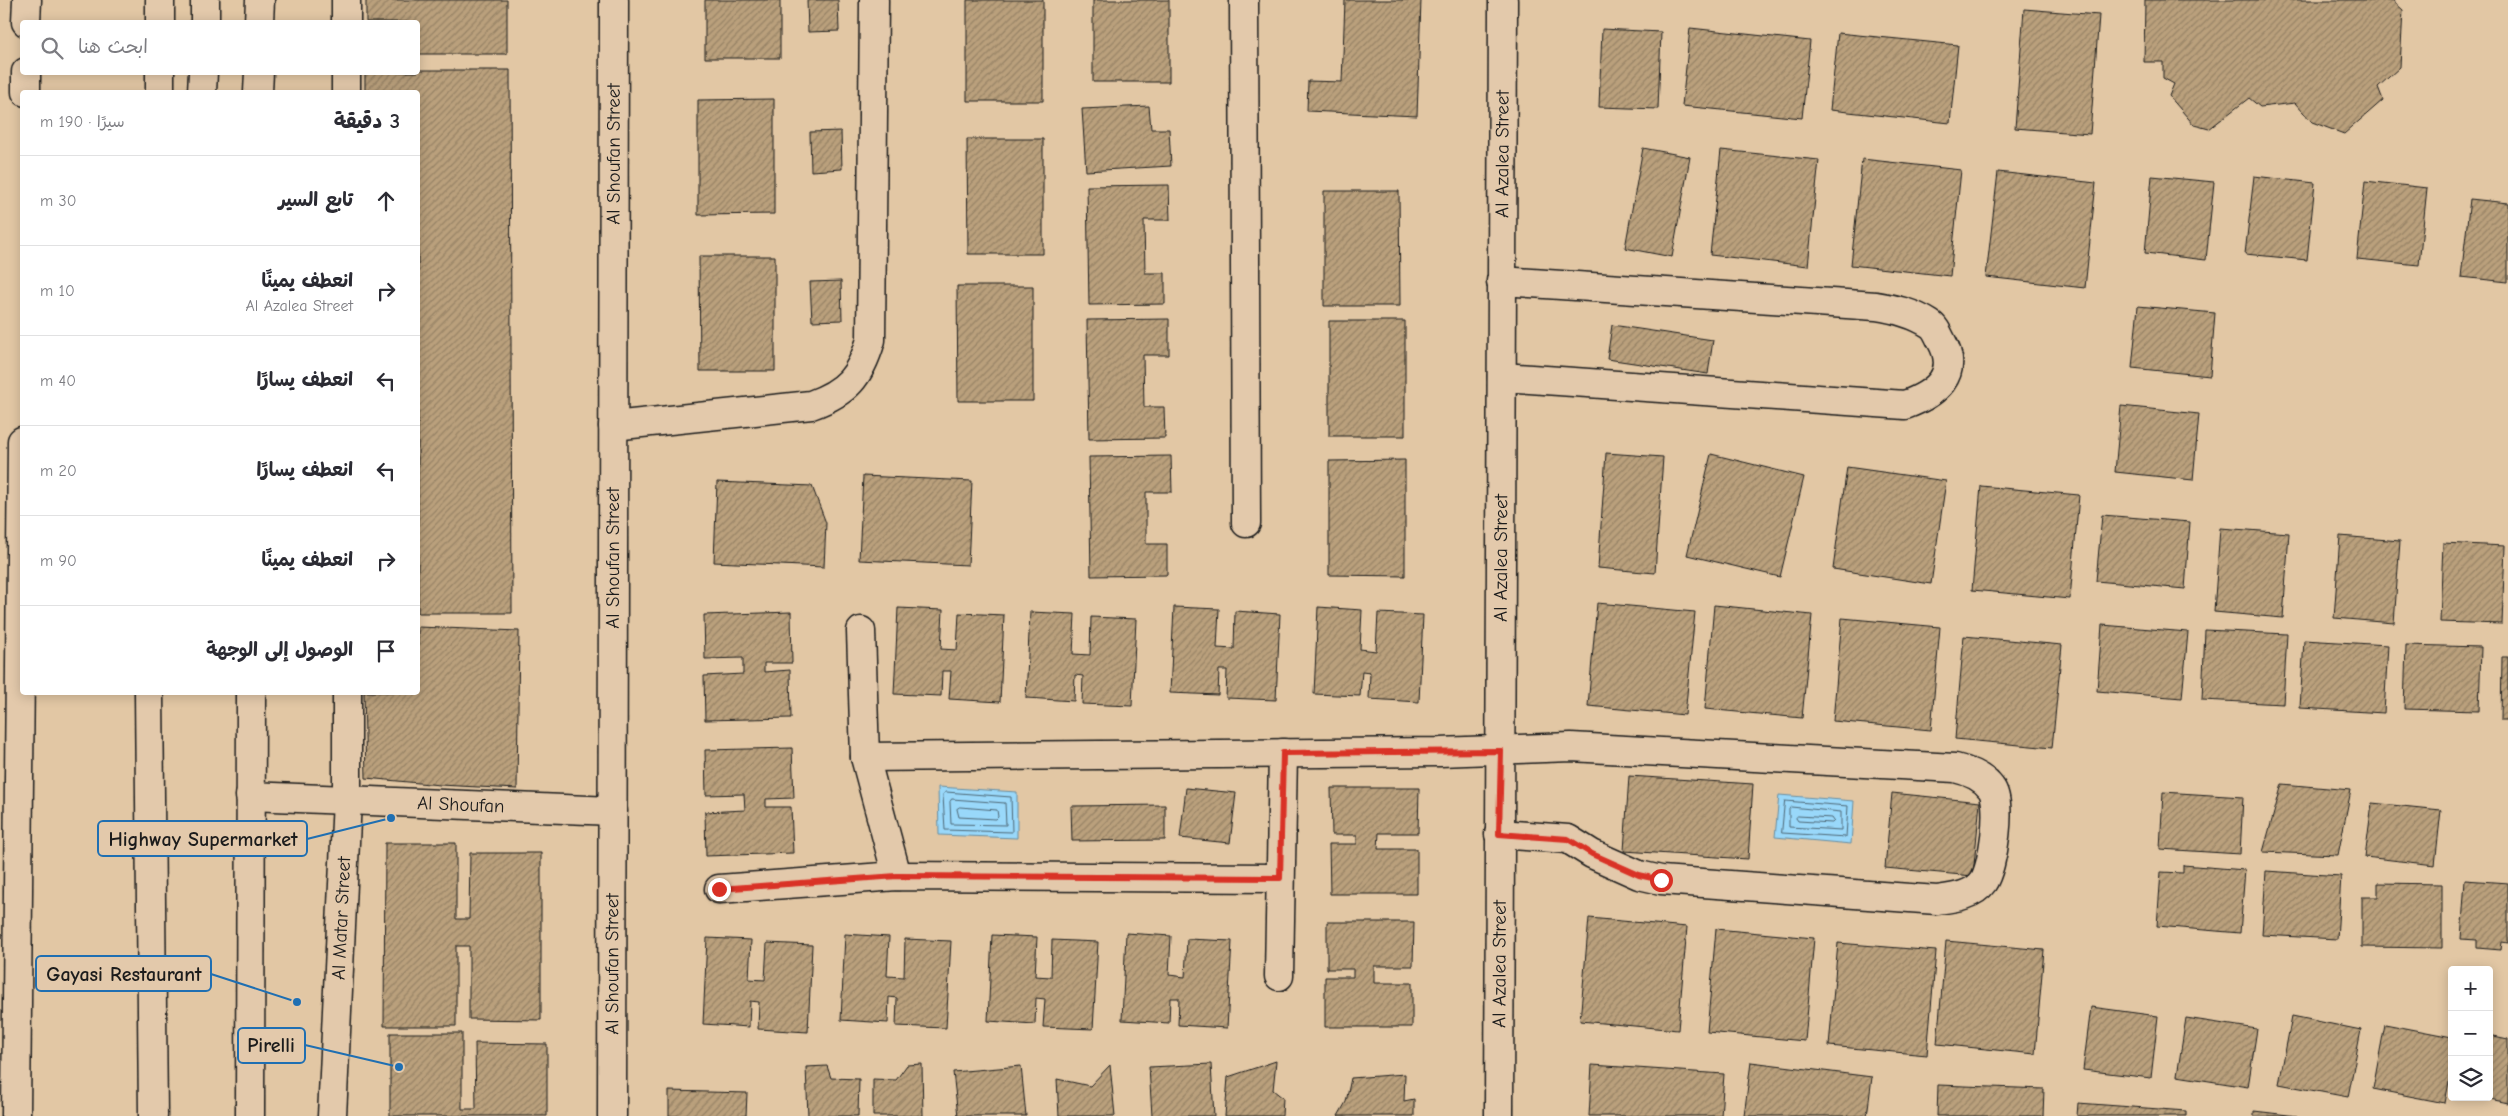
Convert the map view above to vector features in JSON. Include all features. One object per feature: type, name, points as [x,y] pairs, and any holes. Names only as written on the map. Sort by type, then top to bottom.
[{"type":"main road","points":[[26,0],[26,20]]},
{"type":"main road","points":[[160,0],[160,20]]},
{"type":"main road","points":[[205,0],[205,20]]},
{"type":"main road","points":[[259,20],[260,0]]},
{"type":"main road","points":[[346,0],[346,20]]},
{"type":"main road","name":"Al Shoufan Street","points":[[612,1116],[614,0]]},
{"type":"main road","points":[[613,426],[811,405],[831,398],[849,386],[864,364],[871,340],[874,0]]},
{"type":"main road","points":[[1244,0],[1246,523]]},
{"type":"main road","name":"Al Azalea Street","points":[[1499,1116],[1503,0]]},
{"type":"main road","points":[[26,75],[26,90]]},
{"type":"main road","points":[[160,75],[160,90]]},
{"type":"main road","points":[[202,90],[203,75]]},
{"type":"main road","points":[[258,90],[259,75]]},
{"type":"main road","points":[[346,75],[346,90]]},
{"type":"main road","points":[[1501,281],[1876,306],[1906,312],[1932,325],[1944,345],[1948,368],[1940,384],[1927,397],[1905,405],[1502,377]]},
{"type":"main road","points":[[861,631],[865,757],[897,876]]},
{"type":"main road","points":[[16,1116],[20,666]]},
{"type":"main road","points":[[149,695],[152,1116]]},
{"type":"main road","points":[[250,1116],[251,695]]},
{"type":"main road","name":"Al Matar Street","points":[[332,1116],[347,800],[347,695]]},
{"type":"main road","points":[[865,757],[1501,751],[1571,747],[1954,768],[1968,771],[1982,779],[1993,789],[1996,802],[1990,866],[1982,884],[1961,897],[1937,900],[1661,880],[1639,875],[1592,854],[1568,839],[1499,834]]},
{"type":"main road","points":[[1279,976],[1283,753]]},
{"type":"main road","name":"Al Shoufan","points":[[250,796],[613,811]]},
{"type":"main road","points":[[719,889],[897,876],[1280,878]]},
{"type":"water","points":[[938,787],[1017,792],[1017,838],[939,835]]},
{"type":"water","points":[[1779,795],[1854,801],[1851,844],[1775,837]]},
{"type":"building","points":[[366,0],[507,0],[507,54],[420,54],[420,20],[366,20]]},
{"type":"building","points":[[705,0],[780,0],[780,58],[705,58]]},
{"type":"building","points":[[807,0],[838,0],[839,31],[808,32]]},
{"type":"building","points":[[967,0],[1043,0],[1043,101],[967,101]]},
{"type":"building","points":[[1093,0],[1169,0],[1169,82],[1093,82]]},
{"type":"building","points":[[1345,0],[1421,0],[1417,116],[1307,111],[1308,81],[1342,82]]},
{"type":"building","points":[[2145,0],[2392,0],[2403,10],[2400,67],[2378,87],[2383,100],[2344,134],[2312,122],[2295,103],[2260,107],[2249,98],[2209,129],[2194,125],[2169,96],[2174,84],[2163,78],[2163,62],[2144,62]]},
{"type":"building","points":[[2024,9],[2099,15],[2090,134],[2015,128]]},
{"type":"building","points":[[1690,28],[1810,41],[1802,118],[1682,106]]},
{"type":"building","points":[[1602,29],[1661,32],[1658,109],[1599,107]]},
{"type":"building","points":[[1838,33],[1958,45],[1950,123],[1830,110]]},
{"type":"building","points":[[420,70],[510,70],[512,613],[420,613],[420,90],[365,90],[365,75],[420,75]]},
{"type":"building","points":[[774,99],[774,214],[698,215],[698,100]]},
{"type":"building","points":[[1149,106],[1151,129],[1169,129],[1171,166],[1086,171],[1082,109]]},
{"type":"building","points":[[841,131],[842,169],[811,171],[810,132]]},
{"type":"building","points":[[967,139],[1043,139],[1043,254],[968,254]]},
{"type":"building","points":[[1643,148],[1690,157],[1672,257],[1625,248]]},
{"type":"building","points":[[1721,150],[1819,160],[1808,266],[1710,255]]},
{"type":"building","points":[[1862,159],[1961,170],[1950,276],[1851,265]]},
{"type":"building","points":[[1998,172],[2096,183],[2085,288],[1986,277]]},
{"type":"building","points":[[2152,176],[2214,182],[2206,260],[2145,253]]},
{"type":"building","points":[[2254,176],[2315,183],[2307,260],[2245,254]]},
{"type":"building","points":[[2365,181],[2427,188],[2419,265],[2357,259]]},
{"type":"building","points":[[1169,185],[1170,220],[1144,220],[1145,273],[1165,273],[1165,304],[1089,305],[1087,186]]},
{"type":"building","points":[[1324,191],[1399,191],[1400,306],[1324,306]]},
{"type":"building","points":[[2470,199],[2508,203],[2508,282],[2461,277]]},
{"type":"building","points":[[699,256],[775,256],[775,371],[700,371]]},
{"type":"building","points":[[841,281],[842,320],[812,321],[810,282]]},
{"type":"building","points":[[957,286],[1033,286],[1033,401],[958,401]]},
{"type":"building","points":[[2138,306],[2215,313],[2210,376],[2132,368]]},
{"type":"building","points":[[1169,319],[1169,355],[1143,355],[1144,407],[1164,407],[1165,438],[1089,439],[1087,320]]},
{"type":"building","points":[[1329,321],[1405,321],[1405,436],[1329,436]]},
{"type":"building","points":[[1612,325],[1713,340],[1708,374],[1607,359]]},
{"type":"building","points":[[2121,406],[2199,414],[2193,480],[2115,472]]},
{"type":"building","points":[[1606,453],[1663,457],[1655,573],[1598,568]]},
{"type":"building","points":[[1711,454],[1804,477],[1780,577],[1687,555]]},
{"type":"building","points":[[1171,456],[1172,492],[1146,492],[1146,544],[1167,544],[1167,575],[1091,576],[1089,457]]},
{"type":"building","points":[[1405,460],[1405,576],[1329,575],[1329,461]]},
{"type":"building","points":[[1847,467],[1946,481],[1931,584],[1833,569]]},
{"type":"building","points":[[863,476],[972,481],[968,565],[859,560]]},
{"type":"building","points":[[717,482],[812,486],[826,523],[824,567],[714,562]]},
{"type":"building","points":[[1981,486],[2079,495],[2070,599],[1972,590]]},
{"type":"building","points":[[2102,515],[2190,522],[2185,589],[2096,581]]},
{"type":"building","points":[[2220,528],[2289,533],[2283,618],[2214,612]]},
{"type":"building","points":[[2340,536],[2400,541],[2394,623],[2334,618]]},
{"type":"building","points":[[2443,543],[2505,546],[2502,624],[2440,622]]},
{"type":"building","points":[[1597,603],[1695,612],[1685,715],[1588,706]]},
{"type":"building","points":[[1714,605],[1812,615],[1802,718],[1705,709]]},
{"type":"building","points":[[1174,607],[1219,609],[1217,648],[1234,649],[1235,611],[1280,614],[1276,700],[1226,698],[1227,670],[1219,670],[1218,695],[1170,693]]},
{"type":"building","points":[[1318,607],[1362,610],[1360,649],[1376,651],[1378,613],[1423,615],[1419,702],[1369,699],[1370,672],[1362,671],[1360,696],[1314,694]]},
{"type":"building","points":[[898,608],[943,610],[941,649],[957,650],[959,613],[1004,615],[1000,702],[949,699],[951,671],[942,671],[941,696],[894,694]]},
{"type":"building","points":[[791,612],[792,663],[764,663],[764,672],[790,670],[791,718],[705,720],[704,676],[743,674],[743,658],[705,659],[704,615]]},
{"type":"building","points":[[1030,612],[1075,614],[1073,654],[1090,655],[1091,617],[1136,619],[1132,706],[1082,704],[1083,676],[1075,675],[1074,701],[1026,698]]},
{"type":"building","points":[[1842,618],[1940,627],[1931,730],[1833,721]]},
{"type":"building","points":[[2102,625],[2188,632],[2182,698],[2097,691]]},
{"type":"building","points":[[420,627],[519,631],[517,789],[440,785],[366,778],[364,695],[420,695]]},
{"type":"building","points":[[2205,630],[2287,634],[2283,704],[2202,700]]},
{"type":"building","points":[[1964,636],[2062,645],[2052,748],[1955,739]]},
{"type":"building","points":[[2304,640],[2388,645],[2384,713],[2300,708]]},
{"type":"building","points":[[2406,645],[2481,647],[2479,711],[2404,709]]},
{"type":"building","points":[[2502,657],[2508,657],[2508,720],[2501,720]]},
{"type":"building","points":[[792,748],[794,798],[766,799],[766,807],[791,807],[793,853],[706,856],[705,812],[745,810],[744,794],[706,795],[705,750]]},
{"type":"building","points":[[1629,776],[1753,784],[1748,859],[1624,851]]},
{"type":"building","points":[[2282,784],[2351,790],[2338,855],[2263,852]]},
{"type":"building","points":[[1186,788],[1236,793],[1230,843],[1180,838]]},
{"type":"building","points":[[1331,788],[1419,788],[1418,833],[1379,833],[1378,849],[1417,849],[1417,894],[1330,894],[1329,844],[1357,844],[1357,835],[1332,835]]},
{"type":"building","points":[[2163,792],[2243,797],[2240,854],[2160,849]]},
{"type":"building","points":[[1892,793],[1980,802],[1973,876],[1885,868]]},
{"type":"building","points":[[2372,803],[2441,810],[2435,865],[2365,857]]},
{"type":"building","points":[[1165,805],[1165,840],[1072,841],[1071,806]]},
{"type":"building","points":[[385,843],[456,843],[456,919],[469,919],[470,853],[541,853],[541,1020],[469,1019],[469,946],[456,946],[456,1026],[384,1026]]},
{"type":"building","points":[[2183,865],[2245,870],[2240,933],[2157,926],[2161,872],[2183,873]]},
{"type":"building","points":[[2266,871],[2341,876],[2337,939],[2262,935]]},
{"type":"building","points":[[2465,880],[2508,883],[2508,943],[2502,942],[2501,950],[2477,948],[2477,940],[2461,939]]},
{"type":"building","points":[[2378,883],[2442,884],[2442,948],[2362,947],[2362,897],[2378,897]]},
{"type":"building","points":[[1589,918],[1687,927],[1678,1030],[1580,1021]]},
{"type":"building","points":[[1327,922],[1414,922],[1413,966],[1374,966],[1374,983],[1412,983],[1412,1027],[1325,1027],[1325,977],[1353,977],[1353,969],[1327,969]]},
{"type":"building","points":[[1716,929],[1814,938],[1805,1041],[1707,1032]]},
{"type":"building","points":[[1126,933],[1171,936],[1169,975],[1185,977],[1187,939],[1232,941],[1227,1028],[1178,1025],[1179,998],[1170,998],[1169,1023],[1122,1020]]},
{"type":"building","points":[[845,934],[889,937],[887,976],[904,977],[905,939],[951,941],[946,1028],[896,1026],[897,998],[889,997],[888,1023],[841,1020]]},
{"type":"building","points":[[992,935],[1037,937],[1035,976],[1051,977],[1052,940],[1098,942],[1093,1029],[1043,1027],[1045,999],[1036,998],[1035,1024],[988,1021]]},
{"type":"building","points":[[707,938],[751,940],[749,979],[765,980],[767,943],[812,945],[808,1032],[758,1029],[759,1002],[750,1001],[749,1027],[703,1024]]},
{"type":"building","points":[[1946,941],[2044,950],[2035,1054],[1937,1044]]},
{"type":"building","points":[[1838,943],[1936,951],[1927,1055],[1829,1046]]},
{"type":"building","points":[[2091,1007],[2158,1016],[2151,1078],[2083,1070]]},
{"type":"building","points":[[2292,1016],[2361,1030],[2348,1097],[2279,1084]]},
{"type":"building","points":[[2186,1018],[2257,1029],[2248,1087],[2177,1076]]},
{"type":"building","points":[[2385,1024],[2448,1036],[2448,1087],[2445,1103],[2373,1089]]},
{"type":"building","points":[[390,1033],[462,1033],[462,1109],[476,1109],[475,1043],[547,1044],[547,1116],[390,1116]]},
{"type":"building","points":[[2493,1036],[2508,1039],[2508,1103],[2493,1100]]},
{"type":"building","points":[[1276,1061],[1273,1090],[1283,1098],[1282,1116],[1225,1116],[1228,1077]]},
{"type":"building","points":[[1751,1062],[1872,1077],[1867,1116],[1744,1116]]},
{"type":"building","points":[[922,1064],[923,1116],[873,1116],[873,1079],[896,1080],[907,1065]]},
{"type":"building","points":[[1211,1064],[1214,1116],[1152,1116],[1149,1067]]},
{"type":"building","points":[[1110,1065],[1115,1116],[1059,1116],[1057,1079],[1090,1086]]},
{"type":"building","points":[[1592,1065],[1724,1074],[1721,1116],[1589,1116]]},
{"type":"building","points":[[827,1066],[831,1078],[859,1079],[858,1116],[808,1116],[806,1067]]},
{"type":"building","points":[[1021,1066],[1026,1116],[958,1116],[953,1072]]},
{"type":"building","points":[[1405,1074],[1404,1101],[1414,1099],[1414,1116],[1338,1116],[1346,1102],[1351,1078]]},
{"type":"building","points":[[1938,1085],[2044,1089],[2043,1116],[1937,1116]]},
{"type":"building","points":[[669,1091],[747,1093],[746,1116],[669,1116]]},
{"type":"building","points":[[2078,1103],[2186,1111],[2186,1116],[2077,1116]]},
{"type":"building","points":[[2254,1111],[2297,1116],[2254,1116]]},
{"type":"place","name":"Highway Supermarket","points":[[391,818]]},
{"type":"place","name":"Gayasi Restaurant","points":[[297,1002]]},
{"type":"place","name":"Pirelli","points":[[399,1067]]},
{"type":"route","points":[[719,889],[897,876],[1280,878],[1283,753],[1501,751],[1499,834],[1568,839],[1592,854],[1639,875],[1661,880]]}]
